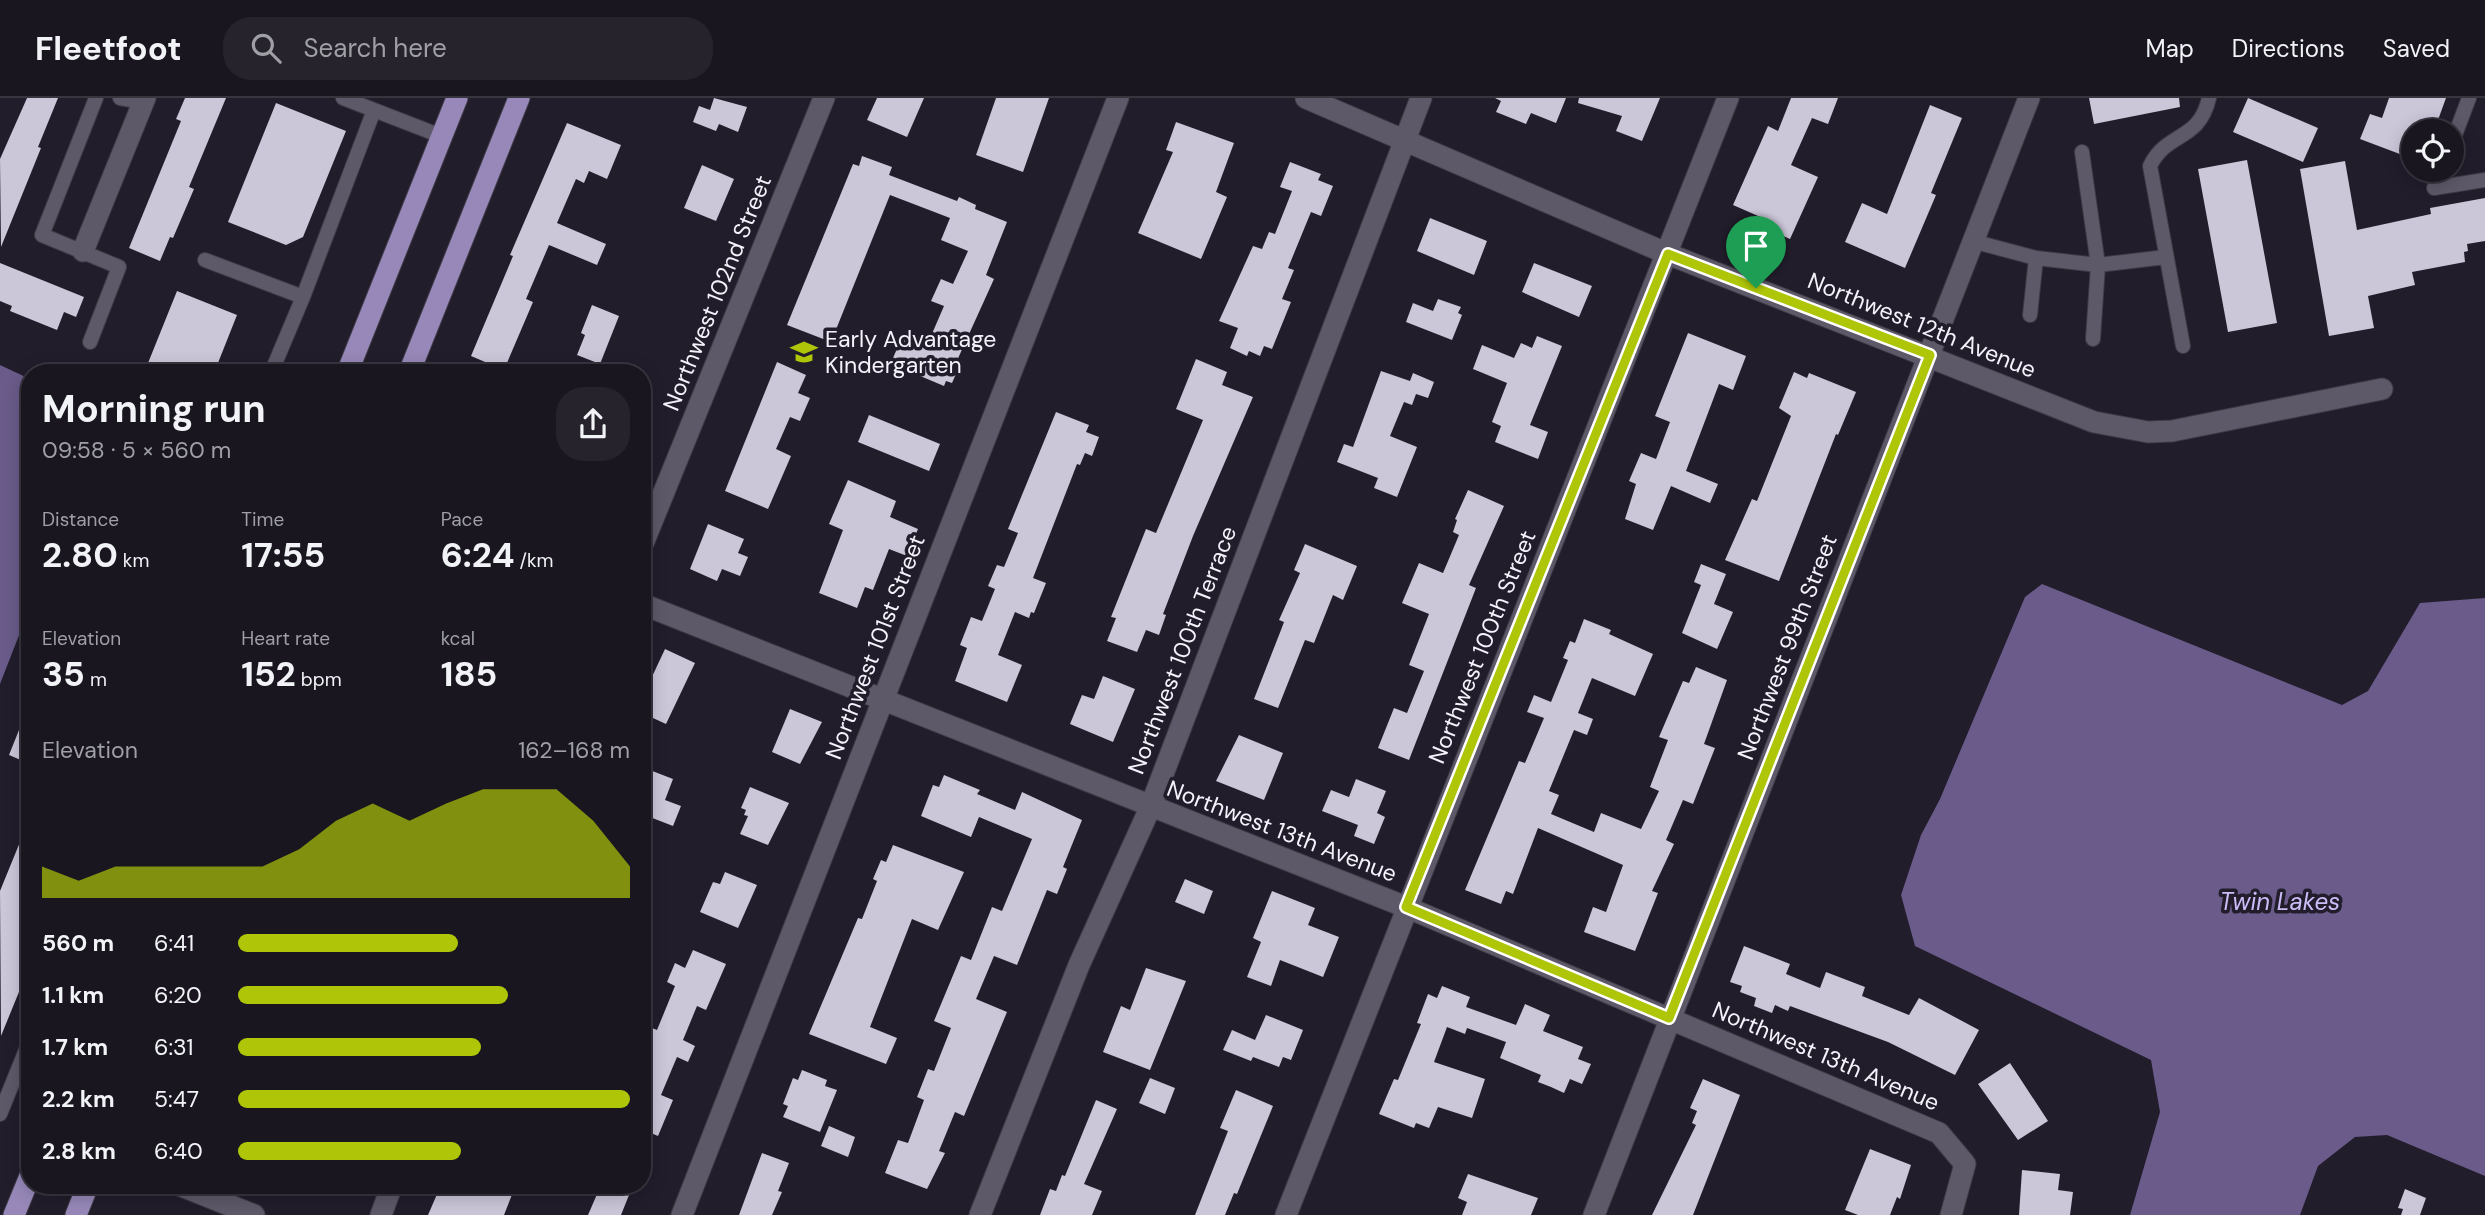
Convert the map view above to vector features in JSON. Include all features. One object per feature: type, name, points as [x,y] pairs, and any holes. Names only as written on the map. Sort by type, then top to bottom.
[{"type":"main road","points":[[351,364],[457,98]]},
{"type":"main road","points":[[413,364],[519,98]]},
{"type":"main road","points":[[14,1215],[23,1194]]},
{"type":"main road","points":[[76,1215],[84,1194]]},
{"type":"street","name":"Northwest 102nd Street","points":[[651,524],[824,98]]},
{"type":"street","name":"Northwest 101st Street","points":[[682,1215],[1118,98]]},
{"type":"street","name":"Northwest 12th Avenue","points":[[1306,98],[1668,254],[1930,355],[2094,422],[2148,432],[2172,430],[2382,389]]},
{"type":"street","name":"Northwest 100th Terrace","points":[[980,1215],[1079,964],[1150,808],[1421,98]]},
{"type":"street","name":"Northwest 100th Street","points":[[1286,1215],[1728,98]]},
{"type":"street","name":"Northwest 99th Street","points":[[1594,1215],[2029,98]]},
{"type":"street","points":[[83,251],[144,100]]},
{"type":"street","name":"Northwest 13th Avenue","points":[[651,608],[1150,808],[1406,907],[1938,1133],[1965,1164],[1951,1215]]},
{"type":"street","points":[[202,1194],[254,1215]]},
{"type":"street","points":[[381,1215],[389,1194]]},
{"type":"lane","points":[[90,342],[119,267],[42,235],[96,98]]},
{"type":"lane","points":[[120,98],[144,100]]},
{"type":"lane","points":[[343,98],[441,136]]},
{"type":"lane","points":[[2183,346],[2150,166],[2158,149],[2193,130],[2205,113],[2208,98]]},
{"type":"lane","points":[[2461,119],[2469,98]]},
{"type":"lane","points":[[275,364],[374,110]]},
{"type":"lane","points":[[2082,152],[2098,265],[2093,340]]},
{"type":"lane","points":[[2436,182],[2434,188],[2485,180]]},
{"type":"lane","points":[[1972,242],[2036,258],[2098,265],[2166,257]]},
{"type":"lane","points":[[2030,315],[2036,258]]},
{"type":"lane","points":[[205,260],[303,297]]},
{"type":"lane","points":[[0,1114],[21,1062]]},
{"type":"water","points":[[0,365],[21,375],[21,630],[0,684]]},
{"type":"water","name":"Twin Lakes","points":[[2042,584],[2342,705],[2368,691],[2420,603],[2485,598],[2485,1176],[2387,1135],[2355,1137],[2318,1166],[2300,1215],[2130,1215],[2160,1112],[2151,1060],[1915,946],[1901,895],[1921,835],[1940,799],[2025,597]]},
{"type":"building","points":[[27,98],[58,98],[1,247],[0,159]]},
{"type":"building","points":[[185,98],[226,98],[189,187],[194,189],[160,261],[129,248],[181,121],[176,119]]},
{"type":"building","points":[[714,98],[747,107],[738,132],[719,124],[716,131],[693,122],[699,106],[710,110]]},
{"type":"building","points":[[877,98],[924,98],[907,137],[867,120]]},
{"type":"building","points":[[996,98],[1049,98],[1023,172],[976,155]]},
{"type":"building","points":[[1495,98],[1566,98],[1556,123],[1531,113],[1526,124],[1496,112],[1501,101]]},
{"type":"building","points":[[1579,98],[1660,98],[1642,141],[1616,131],[1622,116],[1578,103]]},
{"type":"building","points":[[1791,98],[1838,98],[1828,124],[1812,118],[1791,165],[1818,177],[1790,239],[1762,227],[1765,219],[1733,205],[1768,126],[1778,131]]},
{"type":"building","points":[[2089,98],[2179,98],[2180,107],[2094,124]]},
{"type":"building","points":[[2248,98],[2318,128],[2303,162],[2233,132]]},
{"type":"building","points":[[2389,98],[2446,98],[2438,119],[2401,119],[2401,154],[2360,139],[2370,114],[2382,118]]},
{"type":"building","points":[[276,103],[346,131],[303,237],[286,245],[228,222]]},
{"type":"building","points":[[1930,105],[1962,118],[1931,193],[1936,195],[1905,268],[1845,242],[1862,203],[1887,214]]},
{"type":"building","points":[[1176,122],[1234,143],[1216,192],[1227,197],[1201,259],[1138,233],[1173,152],[1166,150]]},
{"type":"building","points":[[567,123],[621,145],[607,179],[589,171],[584,183],[576,179],[557,223],[606,244],[597,265],[549,245],[526,299],[533,302],[507,364],[490,364],[471,356],[513,256],[510,255]]},
{"type":"building","points":[[862,156],[892,167],[889,175],[957,201],[959,197],[976,205],[975,209],[1007,222],[986,275],[994,279],[955,365],[959,367],[952,383],[946,381],[944,386],[894,365],[892,360],[901,340],[906,338],[916,342],[917,339],[928,343],[944,306],[931,301],[941,279],[953,284],[968,251],[941,240],[950,218],[890,195],[831,342],[787,325],[853,164],[859,166]]},
{"type":"building","points":[[2247,160],[2277,323],[2228,332],[2198,169]]},
{"type":"building","points":[[2345,161],[2357,230],[2431,214],[2430,208],[2485,198],[2485,241],[2467,244],[2465,262],[2412,272],[2415,285],[2368,296],[2374,328],[2329,336],[2300,169]]},
{"type":"building","points":[[1290,162],[1321,174],[1318,180],[1333,186],[1321,216],[1311,212],[1288,268],[1294,270],[1282,299],[1291,302],[1272,349],[1264,346],[1260,356],[1249,351],[1247,356],[1230,348],[1238,328],[1219,321],[1253,246],[1262,249],[1269,232],[1275,234],[1292,191],[1280,187]]},
{"type":"building","points":[[702,165],[734,179],[716,221],[684,208]]},
{"type":"building","points":[[1430,218],[1487,241],[1474,275],[1417,251]]},
{"type":"building","points":[[0,263],[84,297],[76,317],[64,312],[57,330],[10,311],[12,306],[0,301]]},
{"type":"building","points":[[1534,263],[1592,286],[1579,317],[1522,292]]},
{"type":"building","points":[[177,291],[237,315],[218,364],[148,364]]},
{"type":"building","points":[[1438,299],[1461,307],[1458,313],[1462,315],[1452,340],[1406,322],[1413,303],[1433,311]]},
{"type":"building","points":[[592,305],[619,316],[600,364],[577,355],[585,335],[581,333]]},
{"type":"building","points":[[1688,333],[1746,356],[1733,390],[1719,384],[1686,471],[1718,484],[1710,503],[1671,486],[1653,530],[1625,519],[1636,484],[1629,481],[1641,453],[1656,459],[1670,422],[1655,416]]},
{"type":"building","points":[[1537,336],[1562,346],[1530,425],[1548,432],[1538,459],[1495,442],[1501,426],[1492,422],[1507,383],[1473,369],[1482,345],[1514,358],[1521,343],[1532,348]]},
{"type":"building","points":[[1196,359],[1227,372],[1222,385],[1253,397],[1193,536],[1163,614],[1166,615],[1159,635],[1146,630],[1137,652],[1107,641],[1116,618],[1111,617],[1146,529],[1156,533],[1203,420],[1176,409]]},
{"type":"building","points":[[777,362],[806,375],[798,393],[810,398],[800,421],[790,417],[776,449],[791,456],[768,509],[725,491]]},
{"type":"building","points":[[1381,371],[1410,381],[1413,373],[1434,382],[1428,398],[1416,394],[1412,405],[1404,402],[1390,436],[1417,447],[1397,497],[1374,488],[1378,478],[1337,462],[1344,444],[1353,447]]},
{"type":"building","points":[[1794,372],[1807,378],[1809,373],[1856,392],[1838,435],[1836,434],[1779,581],[1725,560],[1752,499],[1757,501],[1791,416],[1779,408]]},
{"type":"building","points":[[1056,412],[1089,425],[1086,432],[1099,437],[1092,456],[1085,453],[1080,465],[1077,464],[1033,578],[1046,583],[1034,613],[1031,612],[1029,618],[1015,612],[998,655],[1022,665],[1007,702],[955,681],[967,648],[960,645],[971,617],[982,621],[995,589],[988,586],[997,565],[1004,567],[1018,533],[1008,529]]},
{"type":"building","points":[[869,415],[940,444],[929,471],[858,442]]},
{"type":"building","points":[[848,480],[896,501],[890,517],[918,529],[907,556],[889,549],[873,590],[865,587],[857,608],[819,593],[843,530],[829,524]]},
{"type":"building","points":[[1468,490],[1504,506],[1469,585],[1476,588],[1409,760],[1378,748],[1394,708],[1407,713],[1424,671],[1409,665],[1429,614],[1402,603],[1419,563],[1443,573],[1459,535],[1453,532],[1457,520],[1455,519]]},
{"type":"building","points":[[708,524],[744,539],[738,553],[748,557],[740,576],[722,569],[717,581],[690,569]]},
{"type":"building","points":[[1305,544],[1357,566],[1343,600],[1333,595],[1314,643],[1305,640],[1278,708],[1254,699],[1284,622],[1279,620],[1300,573],[1294,570]]},
{"type":"building","points":[[1701,564],[1726,574],[1714,604],[1733,612],[1717,649],[1682,633],[1701,585],[1694,582]]},
{"type":"building","points":[[1584,619],[1611,630],[1609,634],[1653,654],[1635,696],[1592,678],[1578,713],[1593,719],[1587,735],[1574,730],[1549,791],[1559,795],[1551,814],[1594,832],[1601,813],[1641,829],[1659,791],[1650,787],[1668,740],[1659,737],[1683,681],[1689,683],[1696,667],[1727,680],[1704,744],[1715,748],[1693,804],[1683,800],[1666,840],[1674,844],[1652,891],[1658,893],[1635,951],[1584,932],[1593,907],[1606,912],[1623,865],[1538,828],[1513,894],[1506,891],[1501,904],[1465,890],[1519,761],[1525,763],[1544,718],[1527,712],[1534,695],[1551,702],[1568,660],[1563,658],[1570,641],[1575,643]]},
{"type":"building","points":[[665,649],[695,663],[666,724],[651,717],[651,679]]},
{"type":"building","points":[[1103,676],[1135,689],[1113,742],[1070,724],[1082,695],[1094,699]]},
{"type":"building","points":[[790,709],[822,722],[800,764],[772,752]]},
{"type":"building","points":[[21,725],[21,760],[9,755]]},
{"type":"building","points":[[1239,735],[1283,753],[1264,800],[1216,781]]},
{"type":"building","points":[[651,770],[673,779],[665,800],[681,806],[673,826],[651,817]]},
{"type":"building","points":[[944,775],[980,790],[977,794],[1015,810],[1022,792],[1082,820],[1063,867],[1067,869],[1057,894],[1047,890],[1017,965],[994,956],[976,999],[1007,1012],[964,1116],[955,1112],[939,1151],[945,1153],[927,1189],[885,1173],[898,1140],[908,1143],[924,1100],[917,1097],[928,1069],[934,1071],[951,1028],[934,1021],[961,956],[971,960],[992,907],[1002,911],[1032,839],[979,817],[971,837],[921,816],[933,785],[939,787]]},
{"type":"building","points":[[1356,779],[1386,791],[1377,813],[1385,817],[1374,844],[1354,836],[1358,825],[1322,811],[1331,790],[1349,797]]},
{"type":"building","points":[[750,787],[789,803],[768,845],[740,834],[748,816],[744,815],[746,810],[741,808]]},
{"type":"building","points":[[21,840],[21,987],[1,1036],[0,891]]},
{"type":"building","points":[[893,845],[964,872],[938,930],[912,919],[870,1027],[897,1038],[886,1064],[809,1034],[858,918],[862,919],[877,881],[873,879],[881,860],[886,862]]},
{"type":"building","points":[[725,872],[757,885],[738,928],[700,912],[713,882],[720,884]]},
{"type":"building","points":[[1185,879],[1213,891],[1204,914],[1175,902]]},
{"type":"building","points":[[1272,891],[1315,908],[1308,925],[1339,937],[1323,977],[1280,960],[1271,986],[1247,977],[1261,942],[1253,938]]},
{"type":"building","points":[[1744,946],[1790,964],[1786,974],[1820,988],[1826,972],[1865,987],[1862,996],[1909,1015],[1919,998],[1979,1030],[1955,1075],[1888,1042],[1790,1006],[1788,1011],[1775,1005],[1772,1013],[1754,1006],[1756,998],[1740,992],[1742,986],[1730,982]]},
{"type":"building","points":[[693,950],[726,964],[706,1010],[697,1006],[683,1040],[695,1046],[688,1062],[677,1057],[661,1095],[673,1100],[658,1136],[651,1133],[651,1028],[657,1030],[675,986],[667,982],[675,963],[685,968]]},
{"type":"building","points":[[1146,968],[1186,981],[1150,1070],[1103,1052],[1121,1006],[1130,1010]]},
{"type":"building","points":[[1442,986],[1470,997],[1466,1007],[1516,1025],[1525,1004],[1550,1015],[1543,1031],[1583,1047],[1578,1059],[1591,1064],[1582,1084],[1570,1079],[1564,1093],[1538,1082],[1541,1075],[1500,1058],[1506,1042],[1467,1028],[1465,1034],[1447,1027],[1434,1062],[1485,1079],[1472,1118],[1438,1107],[1429,1128],[1416,1123],[1414,1128],[1379,1114],[1394,1079],[1398,1080],[1421,1024],[1417,1023],[1428,994],[1437,998]]},
{"type":"building","points":[[1266,1015],[1303,1030],[1291,1060],[1283,1057],[1279,1067],[1253,1057],[1251,1061],[1223,1050],[1232,1030],[1255,1040]]},
{"type":"building","points":[[2010,1063],[2048,1121],[2018,1140],[1978,1084]]},
{"type":"building","points":[[802,1070],[827,1080],[825,1086],[837,1090],[820,1132],[783,1117],[788,1106],[783,1104],[793,1078],[798,1080]]},
{"type":"building","points":[[1150,1078],[1175,1088],[1165,1114],[1139,1103]]},
{"type":"building","points":[[1703,1079],[1740,1095],[1693,1215],[1652,1215],[1696,1125],[1692,1123],[1697,1111],[1690,1108]]},
{"type":"building","points":[[1236,1090],[1273,1106],[1237,1194],[1234,1193],[1225,1215],[1195,1215],[1228,1131],[1220,1128]]},
{"type":"building","points":[[1096,1100],[1117,1109],[1084,1184],[1102,1191],[1092,1215],[1040,1215],[1050,1189],[1056,1191],[1062,1175],[1065,1176]]},
{"type":"building","points":[[829,1126],[855,1137],[848,1157],[821,1146]]},
{"type":"building","points":[[1870,1149],[1911,1165],[1900,1199],[1897,1197],[1890,1215],[1858,1215],[1845,1210]]},
{"type":"building","points":[[762,1153],[789,1163],[778,1191],[782,1192],[772,1215],[739,1215]]},
{"type":"building","points":[[2022,1170],[2060,1174],[2058,1190],[2073,1192],[2070,1215],[2019,1215]]},
{"type":"building","points":[[1468,1174],[1538,1198],[1531,1215],[1462,1215],[1467,1202],[1458,1198]]},
{"type":"building","points":[[2405,1189],[2426,1198],[2420,1215],[2401,1215],[2403,1209],[2398,1208]]},
{"type":"building","points":[[437,1194],[512,1194],[504,1215],[428,1215]]},
{"type":"building","points":[[597,1194],[629,1194],[621,1215],[588,1215]]},
{"type":"place","name":"Early Advantage Kindergarten","points":[[804,352]]},
{"type":"route","points":[[1668,254],[1756,288],[1930,355],[1669,1018],[1406,907],[1668,254]]}]
